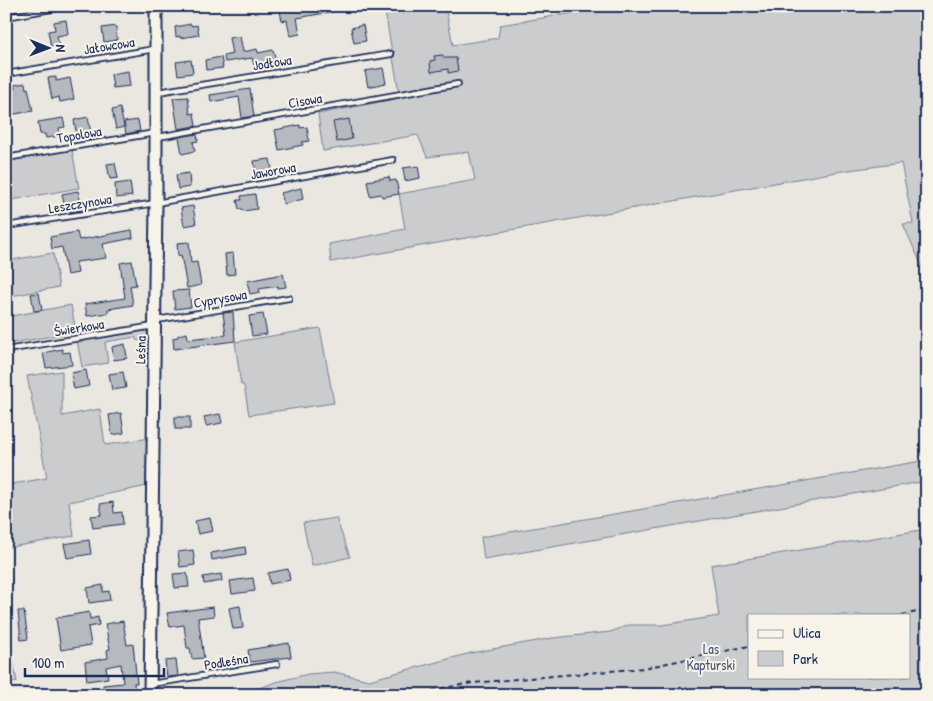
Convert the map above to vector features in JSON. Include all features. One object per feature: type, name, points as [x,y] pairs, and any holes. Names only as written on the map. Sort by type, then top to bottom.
[{"type":"street","name":"Leśna","points":[[150,690],[155,323],[156,6]]},
{"type":"lane","points":[[6,17],[68,6]]},
{"type":"lane","name":"Jałowcowa","points":[[6,74],[156,49]]},
{"type":"lane","name":"Jodłowa","points":[[156,92],[391,54]]},
{"type":"lane","name":"Cisowa","points":[[156,135],[458,84]]},
{"type":"lane","name":"Topolowa","points":[[6,158],[156,135]]},
{"type":"lane","name":"Jaworowa","points":[[156,203],[394,160]]},
{"type":"lane","name":"Leszczynowa","points":[[6,226],[156,203]]},
{"type":"lane","name":"Cyprysowa","points":[[155,323],[289,298]]},
{"type":"lane","name":"Świerkowa","points":[[6,350],[155,323]]},
{"type":"lane","name":"Podleśna","points":[[150,690],[277,664]]},
{"type":"path","points":[[907,614],[927,610]]},
{"type":"path","points":[[406,695],[472,683],[644,668],[748,646]]},
{"type":"green space","points":[[384,6],[445,6],[453,45],[498,38],[500,25],[598,9],[595,6],[927,6],[927,277],[903,224],[913,223],[901,163],[842,171],[331,262],[329,244],[405,229],[399,194],[475,180],[469,152],[427,157],[418,135],[323,151],[318,114],[400,98]]},
{"type":"green space","points":[[72,150],[79,188],[6,201],[6,153],[8,161]]},
{"type":"green space","points":[[53,253],[59,287],[6,297],[6,261]]},
{"type":"green space","points":[[71,305],[76,332],[6,344],[6,317]]},
{"type":"green space","points":[[148,328],[148,339],[146,341],[136,340],[135,337],[105,342],[108,363],[82,367],[77,340]]},
{"type":"green space","points":[[320,328],[334,403],[249,415],[244,385],[241,385],[235,342]]},
{"type":"green space","points":[[62,371],[62,416],[100,409],[105,445],[150,438],[148,486],[69,502],[74,536],[6,548],[6,485],[47,478],[27,376]]},
{"type":"green space","points":[[927,460],[927,481],[484,559],[481,537]]},
{"type":"green space","points":[[336,518],[350,557],[312,566],[303,523]]},
{"type":"green space","name":"Las Kapturski","points":[[927,529],[927,695],[240,695],[276,682],[308,674],[334,672],[369,680],[471,653],[553,638],[610,632],[629,625],[662,625],[719,616],[711,565]]},
{"type":"green space","points":[[6,625],[17,682],[6,684]]},
{"type":"building","points":[[279,6],[342,6],[342,10],[297,18],[300,34],[290,36],[287,20],[282,21]]},
{"type":"building","points":[[66,20],[68,34],[57,36],[59,46],[51,47],[48,31],[55,30],[54,22]]},
{"type":"building","points":[[191,24],[192,26],[197,25],[199,35],[176,37],[175,27]]},
{"type":"building","points":[[363,25],[366,41],[354,43],[351,28]]},
{"type":"building","points":[[116,26],[117,40],[104,42],[102,28]]},
{"type":"building","points":[[240,36],[243,52],[257,49],[258,53],[273,50],[276,60],[254,65],[252,58],[225,62],[224,56],[232,54],[229,38]]},
{"type":"building","points":[[443,55],[444,58],[456,58],[458,71],[448,73],[448,69],[431,72],[430,61],[435,60],[434,56]]},
{"type":"building","points":[[221,57],[223,68],[206,70],[205,60]]},
{"type":"building","points":[[191,60],[193,73],[178,75],[176,62]]},
{"type":"building","points":[[383,68],[386,83],[368,87],[365,71]]},
{"type":"building","points":[[128,71],[130,86],[113,88],[111,74]]},
{"type":"building","points":[[56,77],[56,81],[70,78],[74,99],[60,102],[59,97],[52,99],[48,78]]},
{"type":"building","points":[[25,83],[26,89],[28,88],[33,111],[9,115],[6,91],[15,89],[14,85]]},
{"type":"building","points":[[250,89],[254,116],[242,118],[239,97],[211,102],[210,95]]},
{"type":"building","points":[[188,97],[190,114],[194,113],[196,126],[178,129],[173,98]]},
{"type":"building","points":[[120,108],[124,127],[116,129],[112,110]]},
{"type":"building","points":[[88,117],[92,139],[84,140],[83,135],[77,137],[74,120]]},
{"type":"building","points":[[63,118],[65,127],[59,128],[60,136],[46,138],[45,134],[40,134],[38,122]]},
{"type":"building","points":[[349,119],[352,139],[337,142],[333,122]]},
{"type":"building","points":[[138,120],[140,131],[126,134],[124,122]]},
{"type":"building","points":[[300,125],[300,128],[307,127],[309,141],[302,142],[303,145],[279,150],[275,130]]},
{"type":"building","points":[[197,134],[198,141],[193,142],[195,151],[182,154],[179,137]]},
{"type":"building","points":[[270,159],[273,175],[257,178],[254,161]]},
{"type":"building","points":[[115,163],[118,178],[110,179],[107,164]]},
{"type":"building","points":[[418,166],[420,178],[405,181],[403,168]]},
{"type":"building","points":[[189,173],[190,187],[178,189],[176,175]]},
{"type":"building","points":[[389,177],[390,181],[396,180],[399,194],[382,197],[381,194],[370,196],[367,181]]},
{"type":"building","points":[[130,182],[132,196],[116,198],[115,184]]},
{"type":"building","points":[[301,188],[303,199],[284,204],[281,193]]},
{"type":"building","points":[[78,191],[82,210],[70,212],[70,207],[65,208],[62,194]]},
{"type":"building","points":[[255,194],[257,209],[243,211],[243,209],[239,209],[237,200],[242,200],[241,196]]},
{"type":"building","points":[[193,206],[196,224],[184,226],[181,208]]},
{"type":"building","points":[[132,230],[133,238],[103,244],[106,258],[76,262],[78,273],[67,275],[62,247],[52,249],[50,237],[77,232],[79,240]]},
{"type":"building","points":[[189,242],[191,263],[197,262],[201,285],[187,288],[181,255],[178,256],[177,243]]},
{"type":"building","points":[[233,253],[235,274],[227,275],[225,254]]},
{"type":"building","points":[[132,261],[136,285],[130,286],[133,305],[108,309],[108,313],[87,316],[85,304],[125,298],[120,263]]},
{"type":"building","points":[[283,274],[286,287],[278,288],[278,286],[259,289],[260,292],[250,294],[247,281]]},
{"type":"building","points":[[189,290],[191,307],[175,309],[173,291]]},
{"type":"building","points":[[39,293],[42,310],[34,311],[31,294]]},
{"type":"building","points":[[233,312],[235,341],[174,349],[173,338],[178,337],[178,335],[187,333],[188,339],[226,335],[223,313]]},
{"type":"building","points":[[263,314],[267,334],[252,336],[249,316]]},
{"type":"building","points":[[125,344],[127,358],[114,360],[112,347]]},
{"type":"building","points":[[62,349],[63,353],[70,352],[72,365],[46,368],[43,353]]},
{"type":"building","points":[[86,370],[89,386],[74,389],[71,373]]},
{"type":"building","points":[[123,372],[126,388],[112,390],[109,374]]},
{"type":"building","points":[[121,413],[124,433],[112,435],[109,415]]},
{"type":"building","points":[[220,414],[222,423],[206,426],[204,417]]},
{"type":"building","points":[[175,417],[190,417],[190,429],[175,429]]},
{"type":"building","points":[[113,502],[114,513],[122,512],[123,524],[93,528],[91,516],[102,515],[100,504]]},
{"type":"building","points":[[210,518],[213,531],[198,534],[195,521]]},
{"type":"building","points":[[89,540],[91,554],[67,558],[64,544]]},
{"type":"building","points":[[245,547],[246,554],[212,560],[211,553]]},
{"type":"building","points":[[193,550],[195,565],[180,567],[178,552]]},
{"type":"building","points":[[288,569],[290,580],[270,584],[268,573]]},
{"type":"building","points":[[187,573],[189,587],[175,588],[173,574]]},
{"type":"building","points":[[221,574],[222,581],[204,584],[203,577]]},
{"type":"building","points":[[253,578],[255,591],[232,594],[230,581]]},
{"type":"building","points":[[103,585],[103,592],[109,591],[110,600],[89,603],[87,588]]},
{"type":"building","points":[[240,606],[243,628],[233,629],[229,608]]},
{"type":"building","points":[[213,607],[214,616],[198,618],[204,658],[192,659],[190,648],[187,648],[184,625],[170,627],[167,613]]},
{"type":"building","points":[[18,611],[24,611],[28,639],[21,640]]},
{"type":"building","points":[[89,612],[90,619],[98,617],[99,625],[88,627],[91,645],[61,650],[56,618]]},
{"type":"building","points":[[123,621],[127,645],[133,644],[137,683],[134,683],[135,695],[128,695],[127,690],[103,693],[103,685],[123,683],[121,664],[106,667],[108,678],[87,681],[85,662],[108,658],[107,650],[110,649],[105,624]]},
{"type":"building","points":[[289,643],[291,657],[250,662],[248,650]]},
{"type":"building","points":[[176,660],[178,676],[167,677],[165,661]]}]
